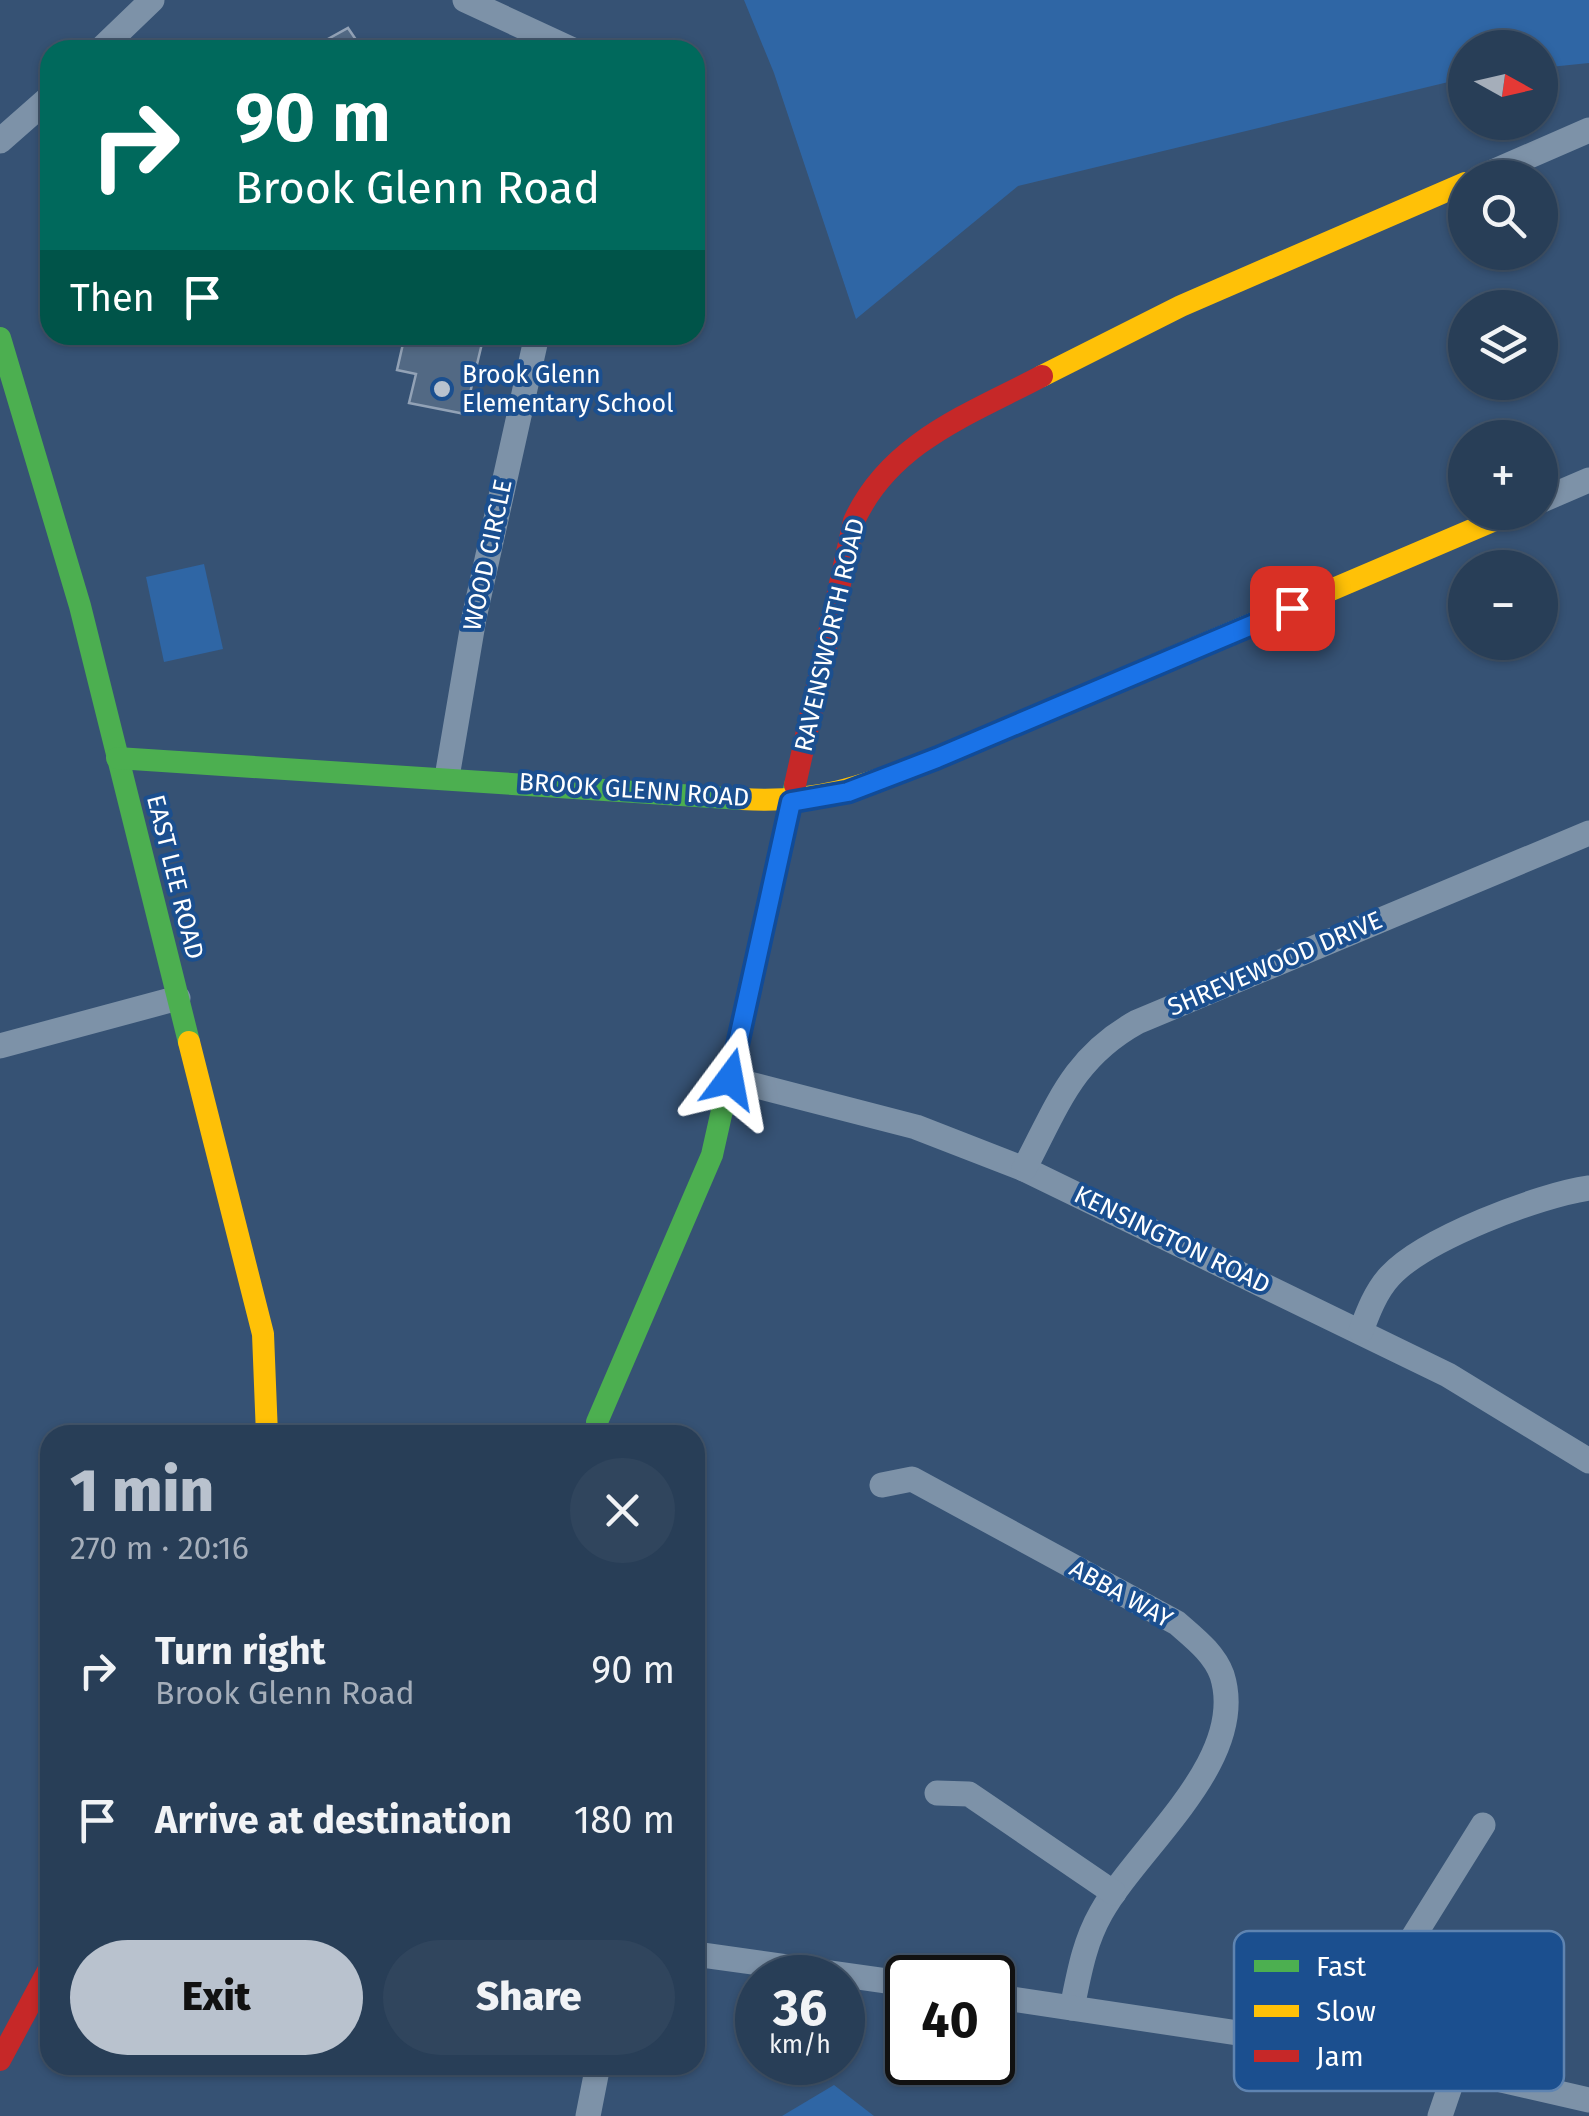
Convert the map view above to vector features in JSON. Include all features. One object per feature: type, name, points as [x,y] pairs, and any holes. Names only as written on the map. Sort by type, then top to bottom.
[{"type":"street","points":[[110,40],[152,0]]},
{"type":"street","points":[[465,0],[551,40]]},
{"type":"street","points":[[0,141],[40,106]]},
{"type":"street","points":[[1520,160],[1589,130]]},
{"type":"street","name":"RAVENSWORTH ROAD","points":[[597,1422],[698,1196],[730,1079],[854,522],[864,496],[914,446],[1122,333],[1448,191]]},
{"type":"street","name":"EAST LEE ROAD","points":[[0,338],[80,606],[250,1272],[268,1387],[266,1425]]},
{"type":"street","name":"WOOD CIRCLE","points":[[447,777],[474,618],[535,345]]},
{"type":"street","points":[[1558,493],[1589,480]]},
{"type":"street","name":"BROOK GLENN ROAD","points":[[117,758],[791,802],[848,792],[937,758],[1472,530]]},
{"type":"street","name":"SHREVEWOOD DRIVE","points":[[1024,1169],[1060,1096],[1087,1056],[1104,1040],[1137,1022],[1589,833]]},
{"type":"street","points":[[0,1046],[178,998]]},
{"type":"street","name":"KENSINGTON ROAD","points":[[730,1079],[916,1127],[1024,1169],[1463,1384],[1589,1461]]},
{"type":"street","points":[[1360,1331],[1389,1276],[1414,1256],[1464,1230],[1589,1188]]},
{"type":"street","name":"ABBA WAY","points":[[882,1485],[912,1479],[1177,1623],[1206,1649],[1222,1675],[1222,1739],[1207,1769],[1114,1893],[1086,1942],[1072,2008]]},
{"type":"street","points":[[937,1793],[969,1794],[1114,1893]]},
{"type":"street","points":[[1417,1931],[1483,1825]]},
{"type":"street","points":[[705,1955],[885,1981]]},
{"type":"street","points":[[0,2060],[40,1986]]},
{"type":"street","points":[[1015,1999],[1234,2032]]},
{"type":"street","points":[[588,2116],[596,2075]]},
{"type":"street","points":[[1440,2116],[1449,2091]]},
{"type":"street","points":[[1550,2091],[1589,2100]]},
{"type":"shaded area","points":[[744,0],[1589,0],[1589,63],[1558,66],[1558,30],[1448,30],[1448,82],[1018,186],[856,319],[774,73]]},
{"type":"shaded area","points":[[204,564],[223,649],[164,662],[146,577]]},
{"type":"shaded area","points":[[834,2085],[874,2116],[782,2116]]},
{"type":"building","points":[[348,28],[356,40],[326,40]]},
{"type":"building","name":"Brook Glenn Elementary School","points":[[403,345],[482,345],[465,414],[409,403],[416,374],[397,370]]},
{"type":"traffic: fast","points":[[0,338],[80,606],[189,1042]]},
{"type":"traffic: fast","points":[[117,758],[742,799]]},
{"type":"traffic: fast","points":[[597,1422],[712,1155],[795,785]]},
{"type":"traffic: slow","points":[[1042,376],[1181,306],[1448,190]]},
{"type":"traffic: slow","points":[[742,799],[819,795],[911,768],[1472,530]]},
{"type":"traffic: slow","points":[[189,1042],[263,1334],[267,1425]]},
{"type":"traffic: jam","points":[[795,785],[854,521],[869,494],[888,470],[934,433],[1042,376]]},
{"type":"traffic: jam","points":[[0,2060],[40,1986]]},
{"type":"place","name":"Brook Glenn Elementary School","points":[[442,389]]},
{"type":"route","points":[[730,1079],[791,802],[848,792],[937,758],[1292,608]]}]
